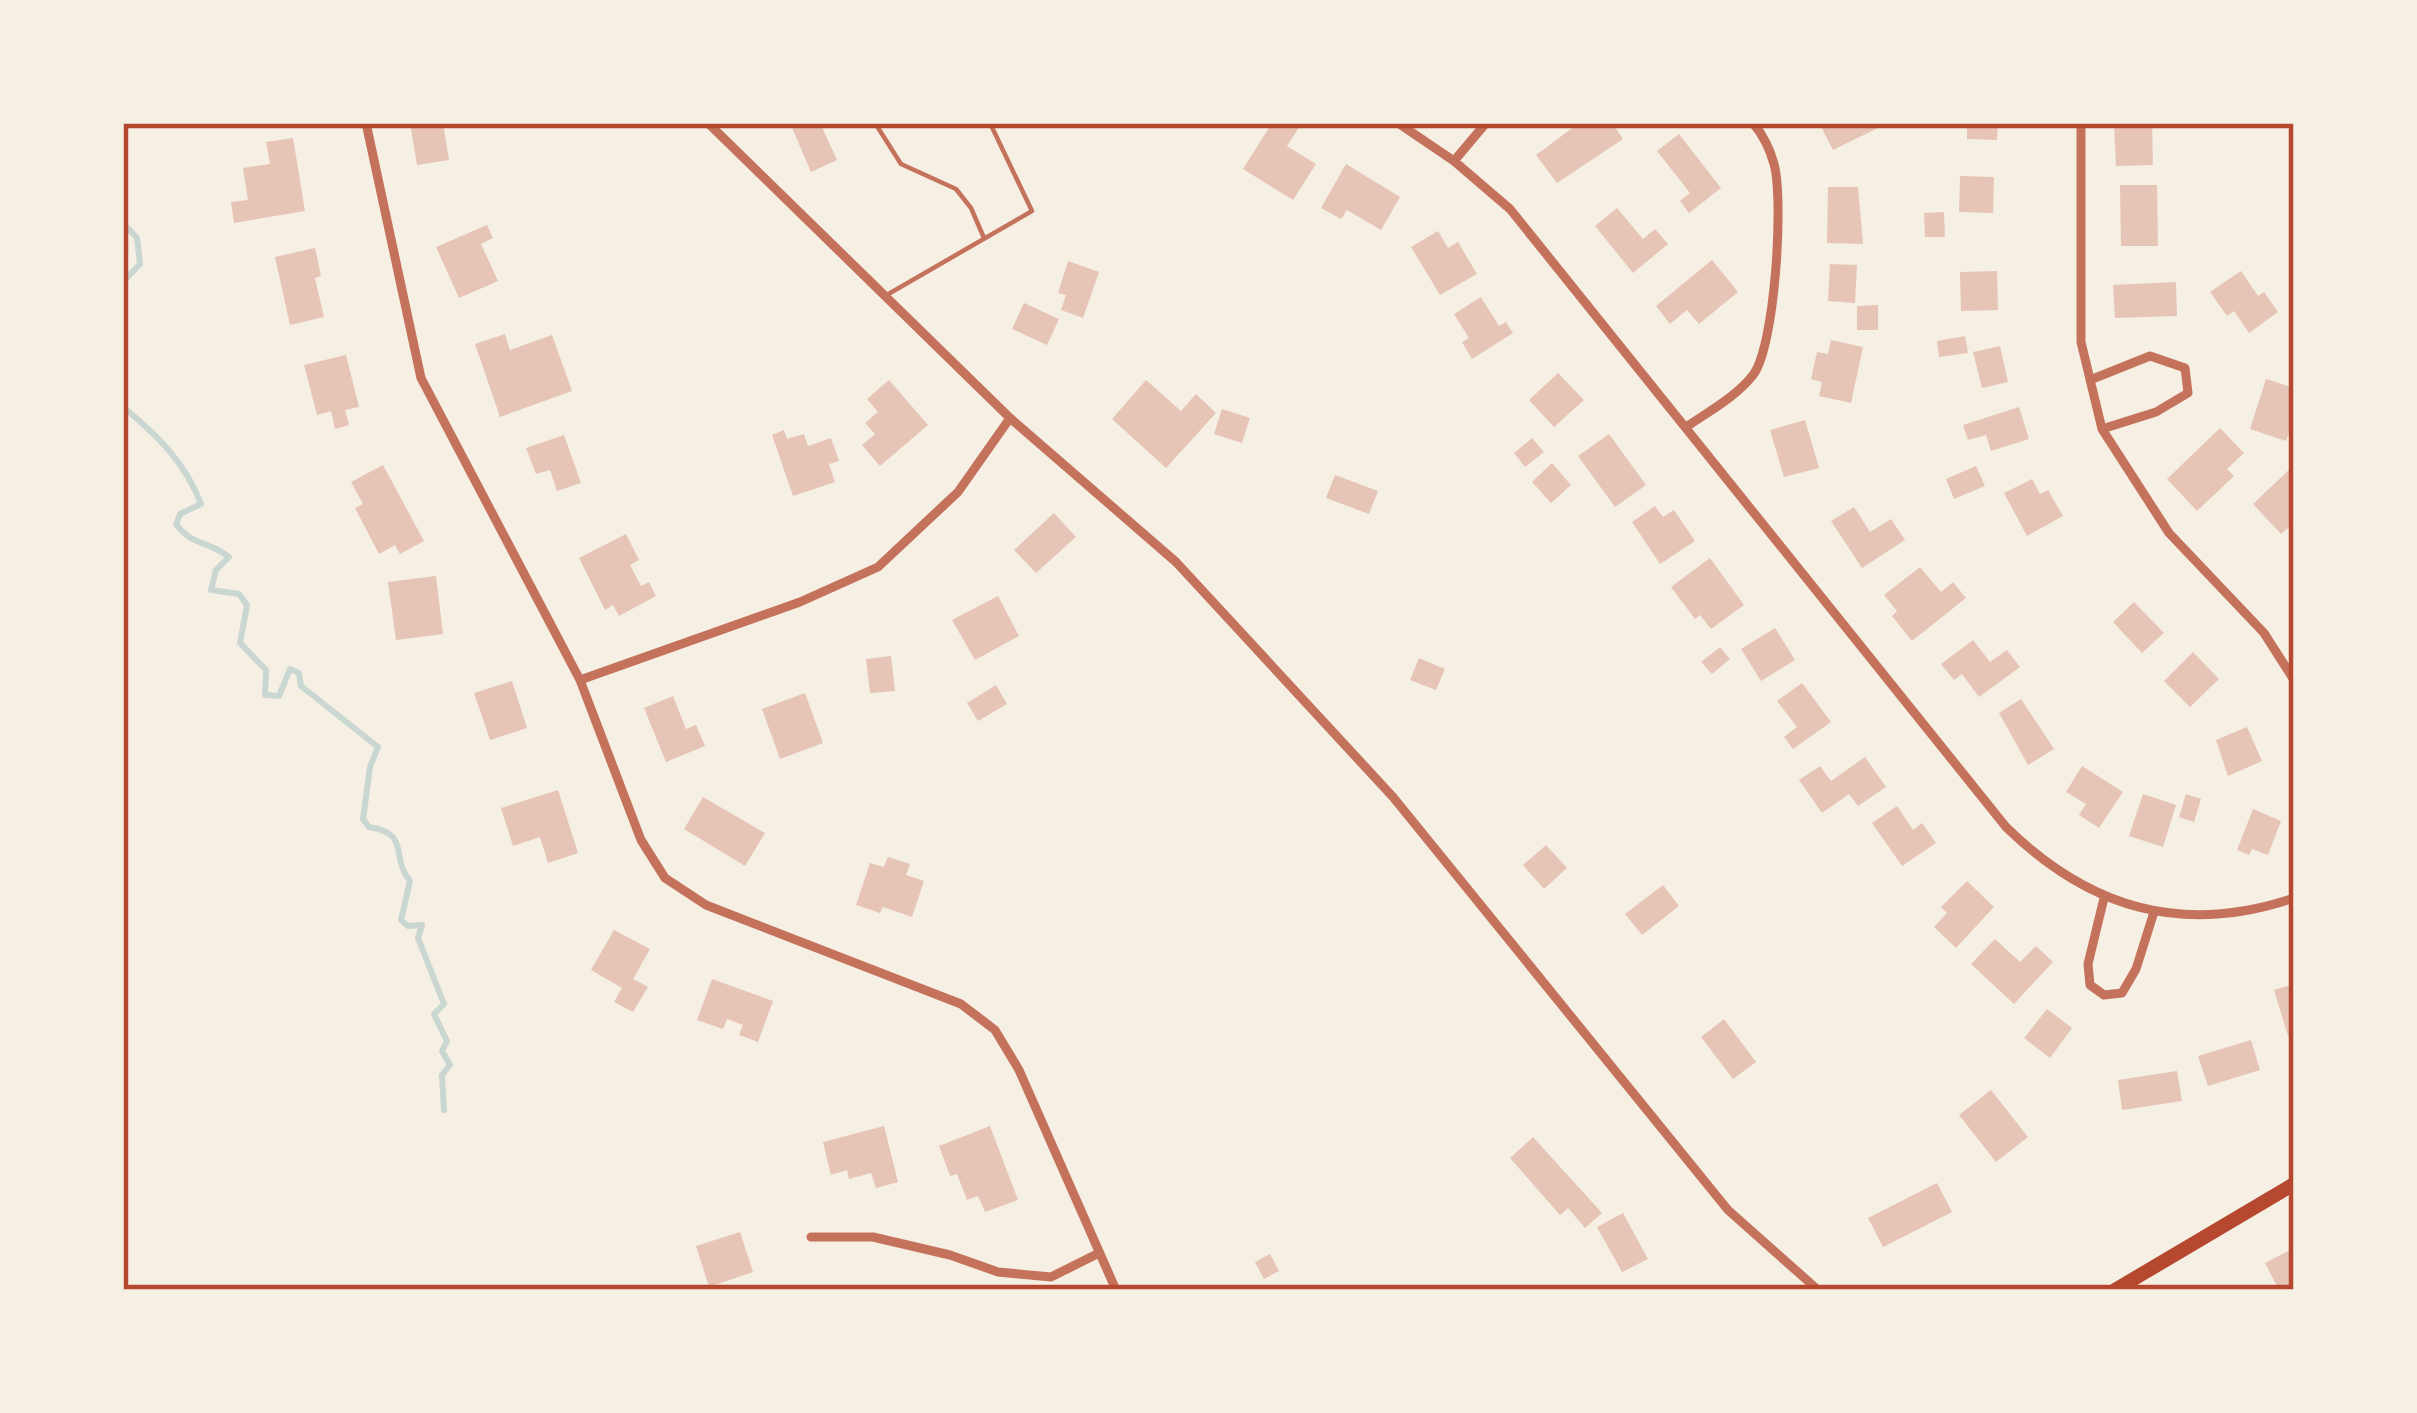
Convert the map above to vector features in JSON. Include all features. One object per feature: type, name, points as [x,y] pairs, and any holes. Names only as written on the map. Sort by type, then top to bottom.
[{"type":"main road","points":[[2116,1290],[2294,1184]]},
{"type":"street","points":[[366,123],[421,378],[580,680],[640,840],[665,878],[706,905],[962,1004],[995,1030],[1019,1070],[1116,1290]]},
{"type":"street","points":[[708,123],[1010,418],[1176,562],[1393,797],[1728,1210],[1818,1290]]},
{"type":"street","points":[[1398,123],[1454,161],[1510,209],[2006,827],[2037,858],[2104,898],[2154,912],[2222,915],[2294,898]]},
{"type":"street","points":[[1454,161],[1486,123]]},
{"type":"street","points":[[1686,427],[1752,376],[1766,351],[1776,245],[1775,168],[1753,123]]},
{"type":"street","points":[[2081,123],[2081,342],[2102,429],[2169,533],[2264,633],[2294,680]]},
{"type":"street","points":[[2090,380],[2150,356],[2185,368],[2188,393],[2156,412],[2102,429]]},
{"type":"street","points":[[580,680],[800,602],[878,567],[958,492],[1010,418]]},
{"type":"street","points":[[2104,898],[2088,964],[2090,985],[2104,995],[2122,993],[2136,969],[2154,912]]},
{"type":"street","points":[[811,1237],[873,1237],[998,1272],[1052,1277],[1099,1253]]},
{"type":"lane","points":[[874,123],[901,164],[956,188],[984,238]]},
{"type":"lane","points":[[885,296],[1032,211],[990,123]]},
{"type":"building","points":[[410,123],[443,123],[449,160],[417,165]]},
{"type":"building","points":[[790,123],[820,123],[837,160],[811,172]]},
{"type":"building","points":[[1272,123],[1300,126],[1287,146],[1316,164],[1293,200],[1243,169]]},
{"type":"building","points":[[1579,123],[1612,123],[1623,139],[1557,183],[1536,155]]},
{"type":"building","points":[[1819,123],[1875,123],[1878,128],[1833,150]]},
{"type":"building","points":[[1967,123],[1998,123],[1997,140],[1967,139]]},
{"type":"building","points":[[2114,123],[2152,123],[2153,165],[2116,166]]},
{"type":"building","points":[[1679,134],[1721,188],[1689,213],[1680,201],[1690,193],[1657,151]]},
{"type":"building","points":[[293,138],[305,211],[234,223],[231,202],[248,200],[243,168],[270,164],[266,142]]},
{"type":"building","points":[[1346,164],[1400,197],[1381,230],[1347,210],[1341,219],[1321,208]]},
{"type":"building","points":[[1960,176],[1994,177],[1993,213],[1959,212]]},
{"type":"building","points":[[2120,185],[2157,185],[2158,246],[2121,246]]},
{"type":"building","points":[[1828,187],[1858,187],[1863,244],[1827,243]]},
{"type":"building","points":[[1617,208],[1643,239],[1655,229],[1668,244],[1633,273],[1595,226]]},
{"type":"building","points":[[1944,212],[1945,237],[1925,237],[1924,213]]},
{"type":"building","points":[[487,225],[493,238],[481,244],[498,281],[459,298],[436,247]]},
{"type":"building","points":[[1438,231],[1448,248],[1458,242],[1477,274],[1440,295],[1411,247]]},
{"type":"building","points":[[315,248],[321,276],[315,278],[324,317],[290,325],[275,257]]},
{"type":"building","points":[[1712,260],[1738,292],[1699,324],[1687,310],[1670,324],[1656,306]]},
{"type":"building","points":[[1068,261],[1099,272],[1083,318],[1061,310],[1066,295],[1058,293]]},
{"type":"building","points":[[1830,264],[1857,265],[1855,303],[1828,301]]},
{"type":"building","points":[[1997,271],[1998,310],[1961,311],[1960,272]]},
{"type":"building","points":[[2241,271],[2258,296],[2264,292],[2278,312],[2249,333],[2234,311],[2227,316],[2210,292]]},
{"type":"building","points":[[2176,282],[2177,316],[2115,318],[2113,285]]},
{"type":"building","points":[[1481,297],[1499,326],[1506,322],[1513,333],[1472,359],[1462,342],[1469,338],[1454,314]]},
{"type":"building","points":[[1024,303],[1059,319],[1047,345],[1012,329]]},
{"type":"building","points":[[1878,305],[1878,330],[1857,330],[1857,306]]},
{"type":"building","points":[[505,334],[510,350],[552,335],[572,391],[500,417],[475,344]]},
{"type":"building","points":[[1965,336],[1968,353],[1939,357],[1937,341]]},
{"type":"building","points":[[1831,340],[1863,347],[1851,403],[1819,396],[1822,382],[1811,379],[1817,352],[1828,354]]},
{"type":"building","points":[[2000,346],[2008,382],[1982,388],[1973,352]]},
{"type":"building","points":[[346,355],[359,407],[345,410],[349,425],[335,429],[331,411],[317,415],[304,365]]},
{"type":"building","points":[[1558,373],[1584,400],[1554,427],[1529,400]]},
{"type":"building","points":[[2266,379],[2294,388],[2294,418],[2286,441],[2250,429]]},
{"type":"building","points":[[889,380],[928,425],[880,466],[862,445],[875,434],[865,423],[878,412],[867,399]]},
{"type":"building","points":[[1146,380],[1181,411],[1196,394],[1216,413],[1166,468],[1112,419]]},
{"type":"building","points":[[2019,407],[2029,439],[1991,451],[1986,435],[1968,440],[1963,425]]},
{"type":"building","points":[[1222,409],[1250,418],[1242,443],[1214,434]]},
{"type":"building","points":[[1805,420],[1819,468],[1784,477],[1770,430]]},
{"type":"building","points":[[2220,428],[2244,453],[2227,469],[2234,476],[2197,511],[2167,479]]},
{"type":"building","points":[[784,430],[787,439],[804,434],[808,446],[831,438],[839,461],[829,464],[835,482],[793,496],[772,435]]},
{"type":"building","points":[[1609,434],[1646,485],[1615,507],[1578,456]]},
{"type":"building","points":[[564,435],[581,483],[557,491],[550,470],[536,474],[526,448]]},
{"type":"building","points":[[1532,438],[1544,452],[1525,467],[1514,453]]},
{"type":"building","points":[[1552,463],[1571,485],[1551,503],[1532,482]]},
{"type":"building","points":[[383,465],[424,541],[400,554],[395,545],[379,554],[355,508],[363,504],[351,482]]},
{"type":"building","points":[[2294,465],[2294,523],[2281,534],[2253,504]]},
{"type":"building","points":[[1976,466],[1985,486],[1954,499],[1946,479]]},
{"type":"building","points":[[1335,475],[1378,491],[1369,514],[1326,498]]},
{"type":"building","points":[[2032,479],[2040,494],[2048,490],[2063,516],[2027,536],[2004,493]]},
{"type":"building","points":[[1655,506],[1663,517],[1674,510],[1695,541],[1660,564],[1632,522]]},
{"type":"building","points":[[1854,507],[1870,532],[1891,519],[1905,540],[1862,568],[1831,521]]},
{"type":"building","points":[[1054,513],[1076,537],[1036,573],[1014,550]]},
{"type":"building","points":[[626,534],[639,560],[630,565],[641,586],[649,582],[656,596],[619,616],[613,605],[605,610],[579,558]]},
{"type":"building","points":[[1710,558],[1744,605],[1711,629],[1700,615],[1695,619],[1671,587]]},
{"type":"building","points":[[1920,567],[1941,592],[1953,582],[1966,598],[1912,641],[1892,616],[1897,611],[1884,595]]},
{"type":"building","points":[[436,576],[443,634],[396,640],[388,582]]},
{"type":"building","points":[[998,596],[1019,636],[975,660],[952,620]]},
{"type":"building","points":[[2134,602],[2164,633],[2142,653],[2113,622]]},
{"type":"building","points":[[1775,628],[1795,660],[1761,681],[1741,649]]},
{"type":"building","points":[[1973,640],[1990,662],[2007,650],[2020,667],[1979,697],[1962,674],[1954,680],[1941,664]]},
{"type":"building","points":[[1720,647],[1730,659],[1712,674],[1701,662]]},
{"type":"building","points":[[2193,652],[2219,679],[2190,707],[2164,681]]},
{"type":"building","points":[[891,656],[895,691],[870,693],[866,659]]},
{"type":"building","points":[[1419,658],[1445,669],[1436,690],[1410,680]]},
{"type":"building","points":[[512,681],[527,728],[490,740],[474,693]]},
{"type":"building","points":[[1802,683],[1831,722],[1793,749],[1784,737],[1797,727],[1777,701]]},
{"type":"building","points":[[996,685],[1007,704],[978,721],[967,703]]},
{"type":"building","points":[[805,693],[823,743],[780,759],[762,709]]},
{"type":"building","points":[[673,696],[686,729],[696,725],[705,746],[666,762],[644,708]]},
{"type":"building","points":[[2021,699],[2054,749],[2028,765],[1999,713]]},
{"type":"building","points":[[2247,727],[2262,761],[2228,776],[2216,740]]},
{"type":"building","points":[[1865,757],[1886,787],[1858,806],[1849,794],[1822,813],[1799,780],[1820,766],[1831,781]]},
{"type":"building","points":[[2082,766],[2123,792],[2099,828],[2079,815],[2086,804],[2066,792]]},
{"type":"building","points":[[558,790],[578,853],[548,863],[540,837],[513,846],[501,808]]},
{"type":"building","points":[[2143,794],[2176,805],[2163,847],[2129,836]]},
{"type":"building","points":[[2186,794],[2201,799],[2194,822],[2179,817]]},
{"type":"building","points":[[703,797],[765,833],[745,866],[684,829]]},
{"type":"building","points":[[1897,806],[1913,830],[1922,823],[1936,843],[1902,866],[1872,823]]},
{"type":"building","points":[[2253,809],[2281,821],[2268,855],[2237,850]]},
{"type":"building","points":[[1546,845],[1567,868],[1544,889],[1523,865]]},
{"type":"building","points":[[888,857],[910,864],[906,875],[924,881],[912,917],[883,907],[880,913],[856,905],[870,863],[884,867]]},
{"type":"building","points":[[1967,881],[1994,907],[1956,948],[1934,927],[1947,913],[1941,907]]},
{"type":"building","points":[[1663,885],[1679,906],[1642,935],[1625,914]]},
{"type":"building","points":[[614,930],[650,949],[633,979],[648,987],[633,1012],[614,1002],[622,988],[591,970]]},
{"type":"building","points":[[1995,939],[2020,962],[2036,946],[2053,962],[2014,1004],[1971,964]]},
{"type":"building","points":[[712,979],[773,1001],[758,1042],[739,1035],[743,1025],[727,1019],[723,1029],[697,1020]]},
{"type":"building","points":[[2294,984],[2294,1034],[2288,1036],[2274,990]]},
{"type":"building","points":[[2047,1009],[2072,1028],[2050,1058],[2024,1038]]},
{"type":"building","points":[[1724,1019],[1756,1062],[1733,1079],[1701,1037]]},
{"type":"building","points":[[2251,1040],[2260,1070],[2208,1086],[2198,1056]]},
{"type":"building","points":[[2177,1071],[2182,1101],[2122,1110],[2118,1080]]},
{"type":"building","points":[[1991,1090],[2028,1137],[1996,1162],[1959,1115]]},
{"type":"building","points":[[884,1126],[898,1182],[876,1188],[871,1173],[849,1179],[847,1170],[831,1175],[823,1142]]},
{"type":"building","points":[[990,1126],[1018,1200],[985,1212],[978,1196],[967,1200],[957,1174],[950,1176],[939,1146]]},
{"type":"building","points":[[1533,1137],[1602,1213],[1585,1228],[1568,1208],[1560,1215],[1510,1158]]},
{"type":"building","points":[[1937,1183],[1952,1212],[1883,1247],[1868,1218]]},
{"type":"building","points":[[1623,1213],[1648,1259],[1622,1272],[1597,1227]]},
{"type":"building","points":[[740,1232],[753,1272],[709,1287],[696,1246]]},
{"type":"building","points":[[2294,1248],[2294,1284],[2279,1290],[2265,1263]]},
{"type":"building","points":[[1270,1254],[1279,1271],[1264,1279],[1255,1262]]},
{"type":"waterway","points":[[123,223],[137,238],[140,264],[123,282]]},
{"type":"waterway","points":[[123,407],[169,450],[201,504],[180,514],[176,524],[188,536],[229,557],[216,570],[211,590],[239,594],[247,605],[240,643],[266,670],[265,695],[279,696],[290,669],[299,673],[301,686],[378,747],[370,767],[363,819],[395,840],[410,881],[401,920],[408,926],[422,925],[418,938],[444,1004],[434,1014],[447,1041],[442,1051],[450,1065],[442,1075],[444,1110]]}]
